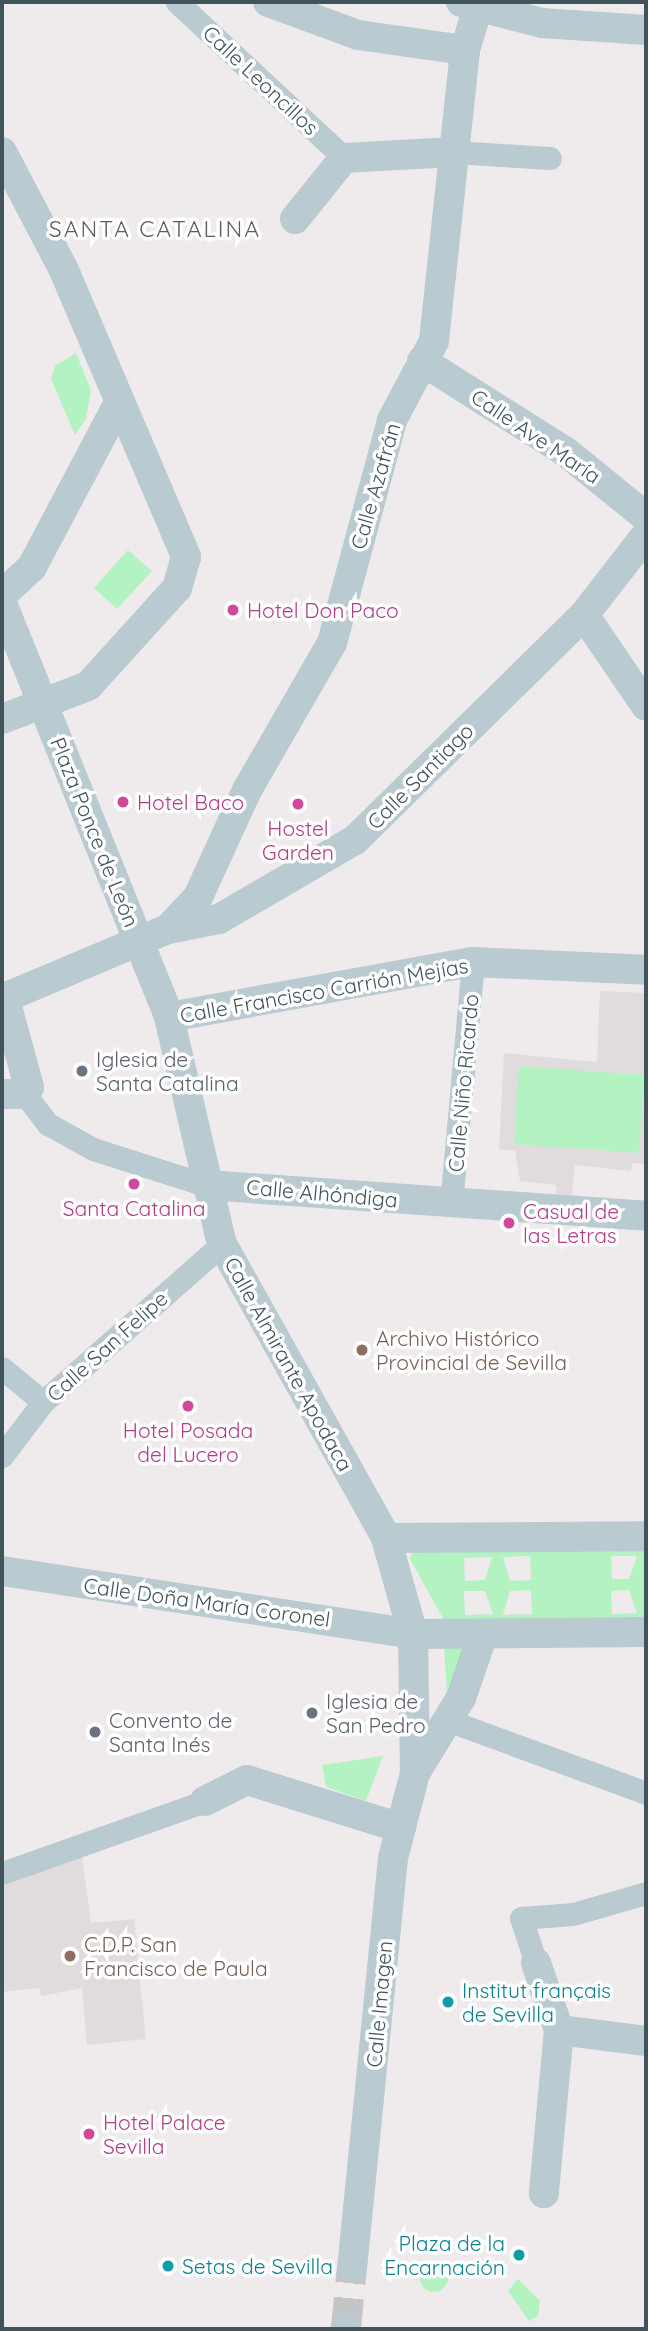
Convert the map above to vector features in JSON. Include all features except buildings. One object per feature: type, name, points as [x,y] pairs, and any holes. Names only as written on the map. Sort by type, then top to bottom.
[{"type":"street","name":"Calle Leoncillos","points":[[177,2],[344,158]]},
{"type":"street","points":[[268,2],[358,35],[466,50]]},
{"type":"street","points":[[469,4],[542,23],[646,30]]},
{"type":"street","name":"Calle Azafrán","points":[[168,929],[198,897],[247,790],[332,643],[392,420],[422,361],[439,314],[469,4]]},
{"type":"street","points":[[2,152],[63,268],[186,557],[184,573],[88,686],[2,719]]},
{"type":"street","points":[[295,219],[344,158],[454,152],[550,158]]},
{"type":"street","name":"Calle Ave María","points":[[422,361],[566,452],[646,517]]},
{"type":"street","points":[[2,595],[32,567],[119,403]]},
{"type":"street","name":"Calle Santiago","points":[[140,941],[168,929],[219,919],[355,840],[584,615],[646,536]]},
{"type":"street","name":"Plaza Ponce de León","points":[[2,603],[140,941],[4,999]]},
{"type":"street","points":[[584,615],[646,706]]},
{"type":"street","name":"Calle Almirante Apodaca","points":[[140,941],[169,1017],[206,1185],[222,1244],[386,1538],[412,1634],[415,1773]]},
{"type":"street","name":"Calle Francisco Carrión Mejías","points":[[169,1017],[473,962],[646,970]]},
{"type":"street","name":"Calle Niño Ricardo","points":[[451,1204],[473,962]]},
{"type":"street","points":[[4,999],[14,1094]]},
{"type":"street","name":"Calle Alhóndiga","points":[[14,1094],[48,1124],[93,1149],[206,1185],[646,1216]]},
{"type":"street","name":"Calle San Felipe","points":[[2,1457],[43,1402],[222,1244]]},
{"type":"street","points":[[2,1368],[43,1402]]},
{"type":"street","points":[[386,1538],[646,1536]]},
{"type":"street","name":"Calle Doña María Coronel","points":[[2,1571],[412,1634],[646,1633]]},
{"type":"street","points":[[415,1773],[447,1720],[483,1634]]},
{"type":"street","points":[[447,1720],[646,1793]]},
{"type":"street","name":"Calle Imagen","points":[[352,2267],[364,2181],[384,1930],[401,1828],[415,1773]]},
{"type":"street","points":[[2,1873],[205,1801],[247,1780],[401,1828]]},
{"type":"street","points":[[544,2193],[559,2030],[521,1917],[573,1914],[646,1893]]},
{"type":"street","points":[[559,2030],[646,2041]]},
{"type":"shaded area","points":[[600,991],[646,993],[646,1164],[632,1163],[631,1171],[575,1165],[571,1201],[556,1200],[556,1185],[520,1181],[515,1151],[499,1149],[504,1053],[597,1062]]},
{"type":"shaded area","name":"C.D.P. San Francisco de Paula","points":[[82,1856],[91,1923],[134,1919],[146,2039],[87,2045],[82,1988],[41,1996],[40,1988],[2,1992],[2,1882]]},
{"type":"green space","points":[[76,353],[91,390],[86,419],[75,435],[51,379],[55,366]]},
{"type":"green space","points":[[128,550],[152,571],[117,609],[94,588]]},
{"type":"green space","points":[[519,1066],[644,1075],[639,1153],[514,1144]]},
{"type":"green space","points":[[646,1550],[646,1618],[444,1620],[410,1559],[412,1552]],"holes":[[[530,1556],[531,1580],[510,1581],[503,1557]],[[611,1556],[637,1556],[629,1579],[612,1579]],[[492,1557],[485,1580],[465,1581],[464,1558]],[[531,1590],[532,1614],[503,1615],[510,1591]],[[629,1590],[637,1613],[612,1614],[611,1591]],[[464,1591],[485,1591],[493,1614],[465,1615]]]},
{"type":"green space","points":[[471,1644],[447,1693],[444,1646]]},
{"type":"green space","points":[[383,1756],[366,1801],[326,1787],[322,1765]]},
{"type":"green space","points":[[434,2264],[444,2268],[448,2278],[444,2288],[434,2292],[424,2288],[420,2278],[424,2268]]},
{"type":"green space","points":[[518,2279],[540,2301],[538,2316],[529,2321],[508,2291]]},
{"type":"tunnel","points":[[346,2328],[352,2267]]},
{"type":"place","name":"Hotel Don Paco","points":[[233,610]]},
{"type":"place","name":"Hotel Baco","points":[[123,802]]},
{"type":"place","name":"Hostel Garden","points":[[298,804]]},
{"type":"place","name":"Iglesia de Santa Catalina","points":[[82,1071]]},
{"type":"place","name":"Santa Catalina","points":[[134,1184]]},
{"type":"place","name":"Casual de las Letras","points":[[509,1223]]},
{"type":"place","name":"Archivo Histórico Provincial de Sevilla","points":[[362,1350]]},
{"type":"place","name":"Hotel Posada del Lucero","points":[[188,1406]]},
{"type":"place","name":"Iglesia de San Pedro","points":[[312,1713]]},
{"type":"place","name":"Convento de Santa Inés","points":[[95,1732]]},
{"type":"place","name":"C.D.P. San Francisco de Paula","points":[[70,1956]]},
{"type":"place","name":"Institut français de Sevilla","points":[[448,2002]]},
{"type":"place","name":"Hotel Palace Sevilla","points":[[89,2134]]},
{"type":"place","name":"Plaza de la Encarnación","points":[[519,2255]]},
{"type":"place","name":"Setas de Sevilla","points":[[168,2266]]},
{"type":"district","name":"SANTA CATALINA","points":[[155,229]]}]
